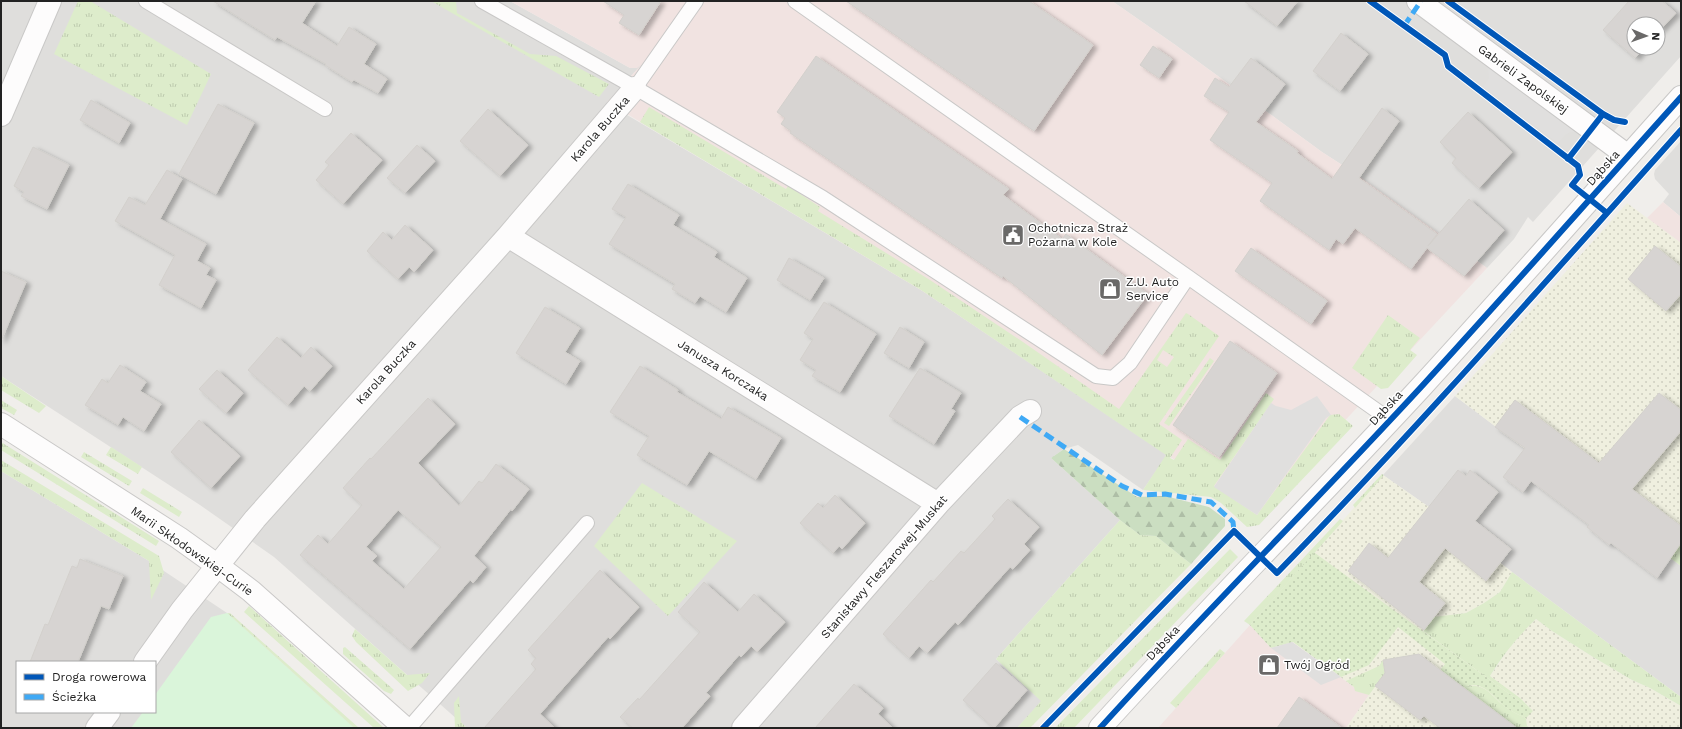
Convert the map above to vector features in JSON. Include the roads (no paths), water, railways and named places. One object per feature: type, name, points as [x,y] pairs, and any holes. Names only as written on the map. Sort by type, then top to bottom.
[{"type":"street","points":[[1,115],[50,1]]},
{"type":"street","name":"Gabrieli Zapolskiej","points":[[1418,1],[1628,156]]},
{"type":"street","name":"Karola Buczka","points":[[146,661],[182,610],[272,500],[508,236],[635,88]]},
{"type":"street","name":"Dąbska","points":[[1100,728],[1206,613],[1261,558],[1390,420],[1681,97]]},
{"type":"street","name":"Janusza Korczaka","points":[[508,236],[938,504]]},
{"type":"street","name":"Stanisławy Fleszarowej-Muskat","points":[[743,728],[938,504],[1020,417],[1030,411]]},
{"type":"street","name":"Marii Skłodowskiej-Curie","points":[[1,424],[179,538],[218,566],[251,591],[405,728]]},
{"type":"street","points":[[97,728],[108,713]]},
{"type":"lane","points":[[146,1],[326,109]]},
{"type":"lane","points":[[482,1],[635,88],[823,198],[1096,376],[1113,378],[1130,363],[1188,277]]},
{"type":"lane","points":[[635,88],[696,1]]},
{"type":"lane","points":[[795,1],[1390,420]]},
{"type":"lane","points":[[409,728],[587,523]]},
{"type":"place","name":"Ochotnicza Straż Pożarna w Kole","points":[[1013,235]]},
{"type":"place","name":"Z.U. Auto Service","points":[[1110,289]]},
{"type":"place","name":"Twój Ogród","points":[[1269,665]]}]
